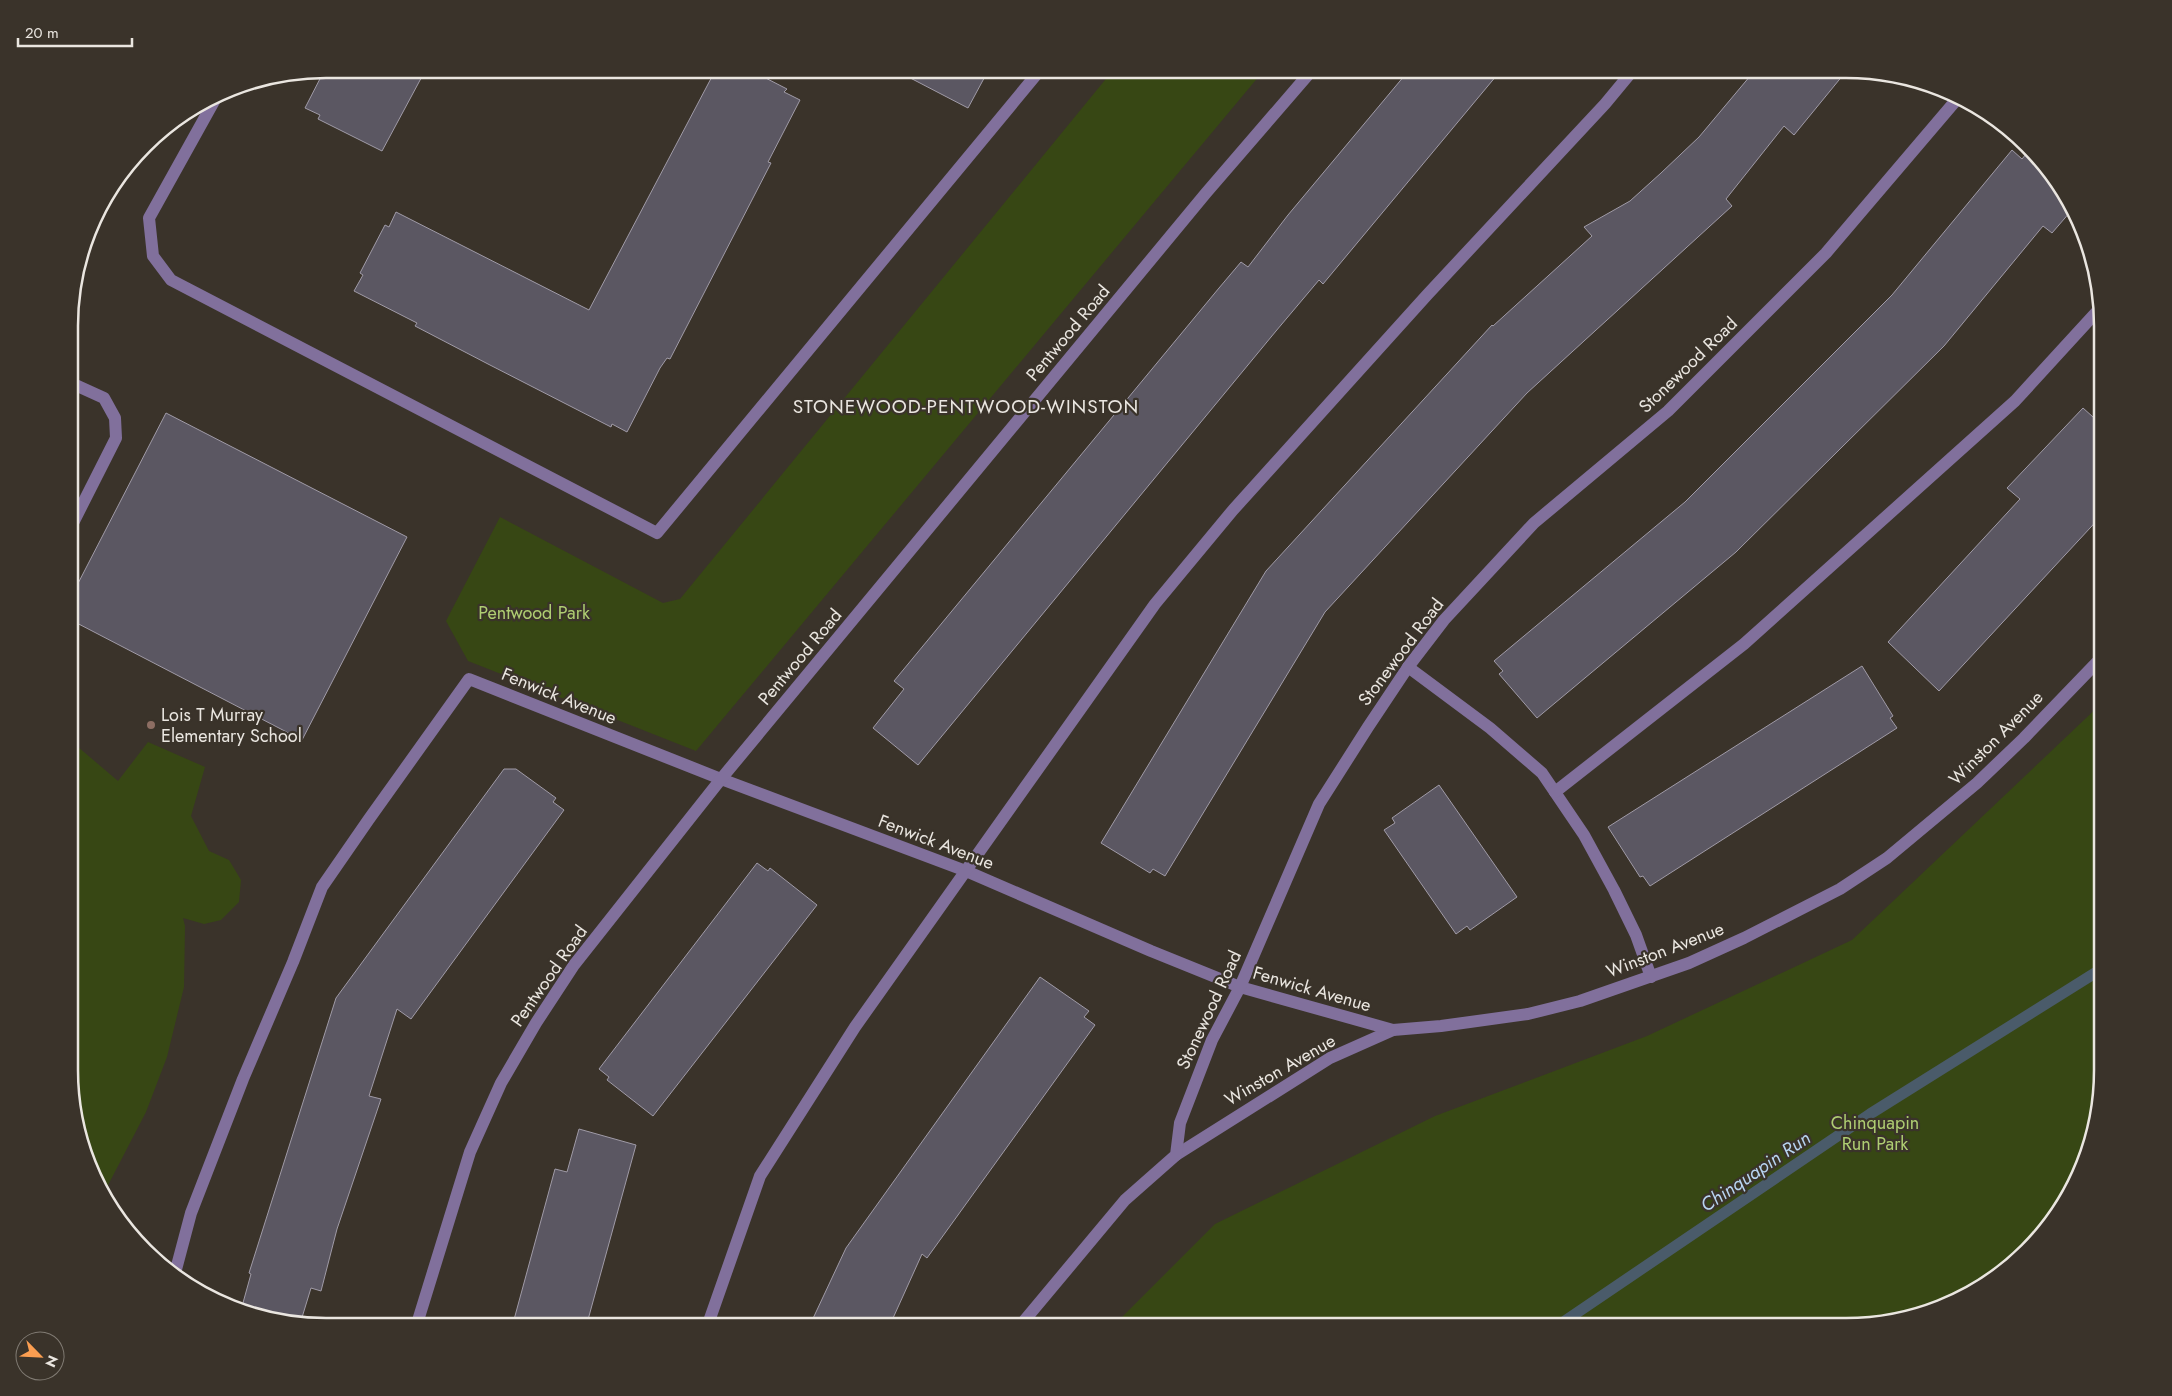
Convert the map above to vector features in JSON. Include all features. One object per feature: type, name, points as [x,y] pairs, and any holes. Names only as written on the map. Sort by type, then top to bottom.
[{"type":"street","points":[[211,106],[148,218],[153,256],[171,280],[657,533],[1034,78]]},
{"type":"street","name":"Pentwood Road","points":[[419,1318],[470,1152],[500,1083],[536,1022],[574,965],[721,779],[1200,201],[1305,78]]},
{"type":"street","points":[[710,1318],[760,1176],[855,1027],[1155,604],[1233,510],[1626,78]]},
{"type":"street","name":"Stonewood Road","points":[[1176,1155],[1180,1123],[1191,1090],[1212,1040],[1240,987],[1319,804],[1408,667],[1444,620],[1534,523],[1668,411],[1826,252],[1954,102]]},
{"type":"street","points":[[1554,792],[1744,644],[2015,401],[2094,315]]},
{"type":"street","points":[[78,386],[104,398],[115,418],[116,438],[78,513]]},
{"type":"street","name":"Winston Avenue","points":[[1176,1155],[1330,1058],[1393,1030],[1440,1026],[1528,1014],[1580,1001],[1690,963],[1840,889],[1887,858],[1977,783],[2024,738],[2094,665]]},
{"type":"street","points":[[1408,667],[1490,728],[1542,774],[1584,835],[1614,890],[1636,935],[1651,977]]},
{"type":"street","name":"Fenwick Avenue","points":[[176,1268],[191,1213],[242,1079],[293,962],[322,887],[469,679],[721,779],[966,871],[1151,951],[1240,987],[1393,1030]]},
{"type":"street","points":[[1026,1318],[1125,1200],[1176,1155]]},
{"type":"green space","name":"Pentwood Park","points":[[1107,78],[1257,78],[696,751],[468,661],[446,621],[500,517],[663,603],[680,599]]},
{"type":"green space","name":"Chinquapin Run Park","points":[[2094,711],[2094,1087],[2090,1119],[2076,1165],[2069,1180],[2053,1208],[2033,1234],[2010,1257],[1984,1277],[1956,1293],[1911,1310],[1863,1318],[1121,1318],[1215,1224],[1435,1116],[1647,1036],[1852,940]]},
{"type":"green space","points":[[148,742],[205,767],[191,816],[209,851],[229,860],[241,880],[239,902],[221,920],[204,924],[183,918],[185,926],[184,987],[167,1057],[146,1112],[107,1187],[96,1165],[86,1135],[78,1087],[78,747],[118,781]]},
{"type":"building","points":[[320,78],[421,78],[382,151],[318,119],[320,115],[305,108]]},
{"type":"building","points":[[711,78],[766,78],[787,89],[784,92],[800,100],[768,162],[771,163],[670,359],[667,358],[660,368],[627,432],[612,424],[611,427],[488,364],[415,326],[417,323],[354,291],[363,275],[360,273],[385,225],[389,227],[396,212],[589,310]]},
{"type":"building","points":[[910,78],[984,78],[968,108]]},
{"type":"building","points":[[1402,78],[1495,78],[1323,284],[1319,280],[1276,331],[918,765],[873,728],[904,689],[894,681],[1219,288],[1241,262],[1248,267],[1288,215]]},
{"type":"building","points":[[1748,78],[1841,78],[1794,135],[1784,126],[1726,199],[1732,206],[1527,393],[1325,612],[1165,876],[1153,869],[1150,873],[1101,843],[1266,571],[1492,325],[1592,236],[1584,227],[1630,201],[1699,137]]},
{"type":"building","points":[[2012,150],[2022,159],[2026,154],[2033,162],[2053,188],[2068,214],[2052,233],[2043,226],[1944,346],[1736,552],[1537,718],[1499,674],[1503,671],[1494,661],[1685,502],[1892,295]]},
{"type":"building","points":[[2083,408],[2094,418],[2094,524],[1939,691],[1888,642],[2020,499],[2007,488]]},
{"type":"building","points":[[166,413],[407,537],[302,740],[78,624],[78,583]]},
{"type":"building","points":[[1862,666],[1893,716],[1890,718],[1897,728],[1650,886],[1643,876],[1640,877],[1608,827]]},
{"type":"building","points":[[504,769],[516,769],[556,798],[553,802],[564,810],[411,1019],[397,1009],[369,1096],[381,1099],[337,1229],[321,1291],[311,1288],[302,1317],[277,1314],[243,1304],[251,1274],[249,1273],[336,998]]},
{"type":"building","points":[[1439,785],[1517,897],[1470,930],[1467,926],[1456,934],[1384,830],[1395,823],[1392,818]]},
{"type":"building","points":[[757,863],[768,871],[770,868],[817,905],[653,1116],[607,1080],[609,1077],[599,1069]]},
{"type":"building","points":[[1040,977],[1089,1011],[1084,1017],[1095,1025],[927,1258],[922,1254],[893,1318],[813,1318],[846,1248]]},
{"type":"building","points":[[579,1129],[636,1145],[588,1318],[514,1318],[555,1169],[567,1172]]},
{"type":"waterway","name":"Chinquapin Run","points":[[1569,1318],[1870,1114],[2094,974]]},
{"type":"place","name":"Lois T Murray Elementary School","points":[[151,725]]},
{"type":"district","name":"STONEWOOD-PENTWOOD-WINSTON","points":[[966,406]]}]
